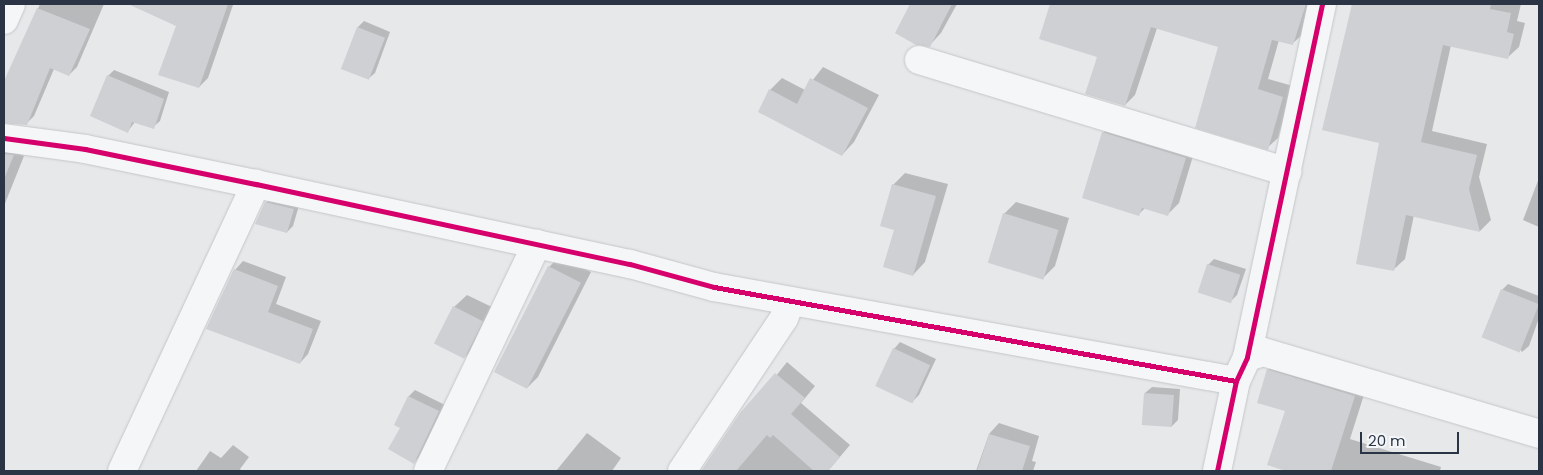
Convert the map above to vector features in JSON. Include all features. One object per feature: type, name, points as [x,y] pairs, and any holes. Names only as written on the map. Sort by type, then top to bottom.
[{"type":"street","points":[[4,20],[11,4]]},
{"type":"street","points":[[1217,471],[1236,381],[1247,357],[1322,4]]},
{"type":"street","points":[[919,60],[1287,172]]},
{"type":"street","points":[[4,138],[85,149],[256,184],[537,244],[714,287],[1236,381]]},
{"type":"street","points":[[122,471],[256,184]]},
{"type":"street","points":[[428,471],[537,244]]},
{"type":"street","points":[[682,471],[784,318],[791,301]]},
{"type":"street","points":[[1247,357],[1263,352],[1539,434]]},
{"type":"building","points":[[128,4],[228,4],[199,88],[158,75],[176,26]]},
{"type":"building","points":[[910,4],[952,4],[930,47],[916,45],[895,33]]},
{"type":"building","points":[[1050,4],[1306,4],[1293,45],[1272,40],[1258,89],[1283,97],[1268,150],[1195,128],[1218,47],[1151,27],[1125,106],[1085,94],[1097,57],[1039,39]]},
{"type":"building","points":[[1352,4],[1491,4],[1490,9],[1511,13],[1507,32],[1514,34],[1508,59],[1443,45],[1421,142],[1477,155],[1469,189],[1480,232],[1406,215],[1394,271],[1356,264],[1379,143],[1322,130]]},
{"type":"building","points":[[37,8],[90,29],[69,76],[50,68],[27,125],[4,123],[4,81]]},
{"type":"building","points":[[357,27],[385,38],[369,80],[341,69]]},
{"type":"building","points":[[107,75],[164,99],[154,129],[132,122],[128,133],[90,116]]},
{"type":"building","points":[[810,78],[868,108],[842,156],[758,112],[769,89],[797,104]]},
{"type":"building","points":[[1102,132],[1186,158],[1168,216],[1142,208],[1139,216],[1082,198]]},
{"type":"building","points":[[4,154],[14,155],[4,179]]},
{"type":"building","points":[[892,184],[936,196],[913,276],[883,267],[894,230],[880,226]]},
{"type":"building","points":[[265,202],[294,209],[287,233],[255,224]]},
{"type":"building","points":[[1003,213],[1058,230],[1043,280],[988,263]]},
{"type":"building","points":[[1207,264],[1240,275],[1231,303],[1198,293]]},
{"type":"building","points":[[548,266],[581,283],[527,389],[494,372]]},
{"type":"building","points":[[234,269],[278,286],[268,312],[313,329],[300,364],[206,329]]},
{"type":"building","points":[[1501,289],[1539,304],[1520,353],[1482,337]]},
{"type":"building","points":[[453,306],[483,321],[464,359],[434,343]]},
{"type":"building","points":[[893,348],[930,365],[912,403],[875,386]]},
{"type":"building","points":[[1267,369],[1355,396],[1331,471],[1286,471],[1267,465],[1285,411],[1257,403]]},
{"type":"building","points":[[775,373],[805,398],[791,414],[840,457],[828,471],[814,471],[773,435],[770,438],[767,435],[736,471],[701,471],[740,413]]},
{"type":"building","points":[[1144,393],[1174,395],[1172,427],[1142,425]]},
{"type":"building","points":[[408,396],[439,411],[414,464],[388,449],[400,428],[394,425]]},
{"type":"building","points":[[989,434],[1030,446],[1022,471],[977,471]]},
{"type":"cycle path","points":[[1217,471],[1236,381],[1247,357],[1322,4]]},
{"type":"cycle path","points":[[4,138],[85,149],[256,184],[630,264],[714,287],[1236,381]]}]
